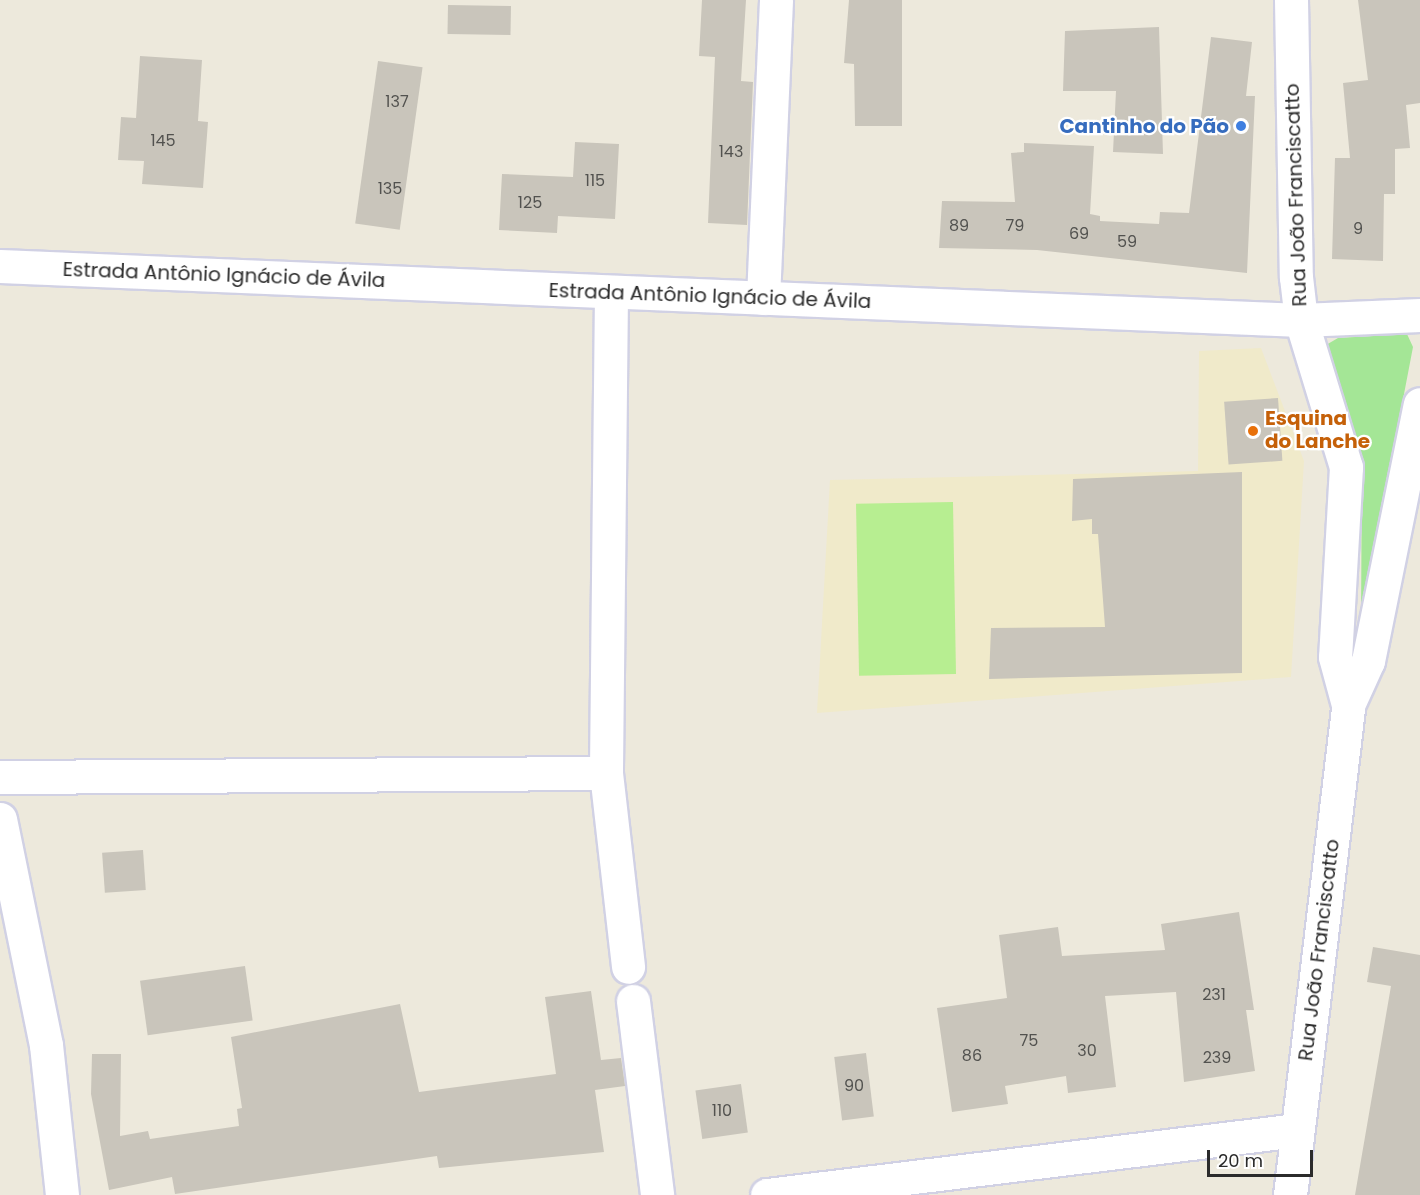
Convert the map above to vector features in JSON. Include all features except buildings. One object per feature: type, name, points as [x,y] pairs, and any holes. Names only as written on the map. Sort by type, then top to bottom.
[{"type":"street","points":[[763,298],[776,0]]},
{"type":"street","name":"Rua João Franciscatto","points":[[1291,0],[1301,320],[1346,467],[1335,657],[1348,705]]},
{"type":"street","name":"Estrada Antônio Ignácio de Ávila","points":[[0,266],[1301,320],[1420,315]]},
{"type":"street","points":[[611,292],[606,773],[628,967]]},
{"type":"street","name":"Rua João Franciscatto","points":[[1290,1195],[1348,705],[1368,661],[1420,404]]},
{"type":"street","points":[[0,777],[606,773]]},
{"type":"street","points":[[0,819],[46,1045],[62,1195]]},
{"type":"street","points":[[633,1001],[657,1195]]},
{"type":"street","points":[[767,1195],[1297,1130]]},
{"type":"shaded area","points":[[1261,348],[1304,461],[1291,677],[817,713],[830,480],[1198,471],[1199,351]]},
{"type":"green space","points":[[1407,334],[1413,347],[1361,619],[1362,458],[1326,345],[1338,338]]},
{"type":"green space","points":[[953,502],[956,674],[859,676],[856,504]]},
{"type":"place","name":"Cantinho do Pão","points":[[1241,126]]},
{"type":"place","name":"Esquina do Lanche","points":[[1253,431]]}]
